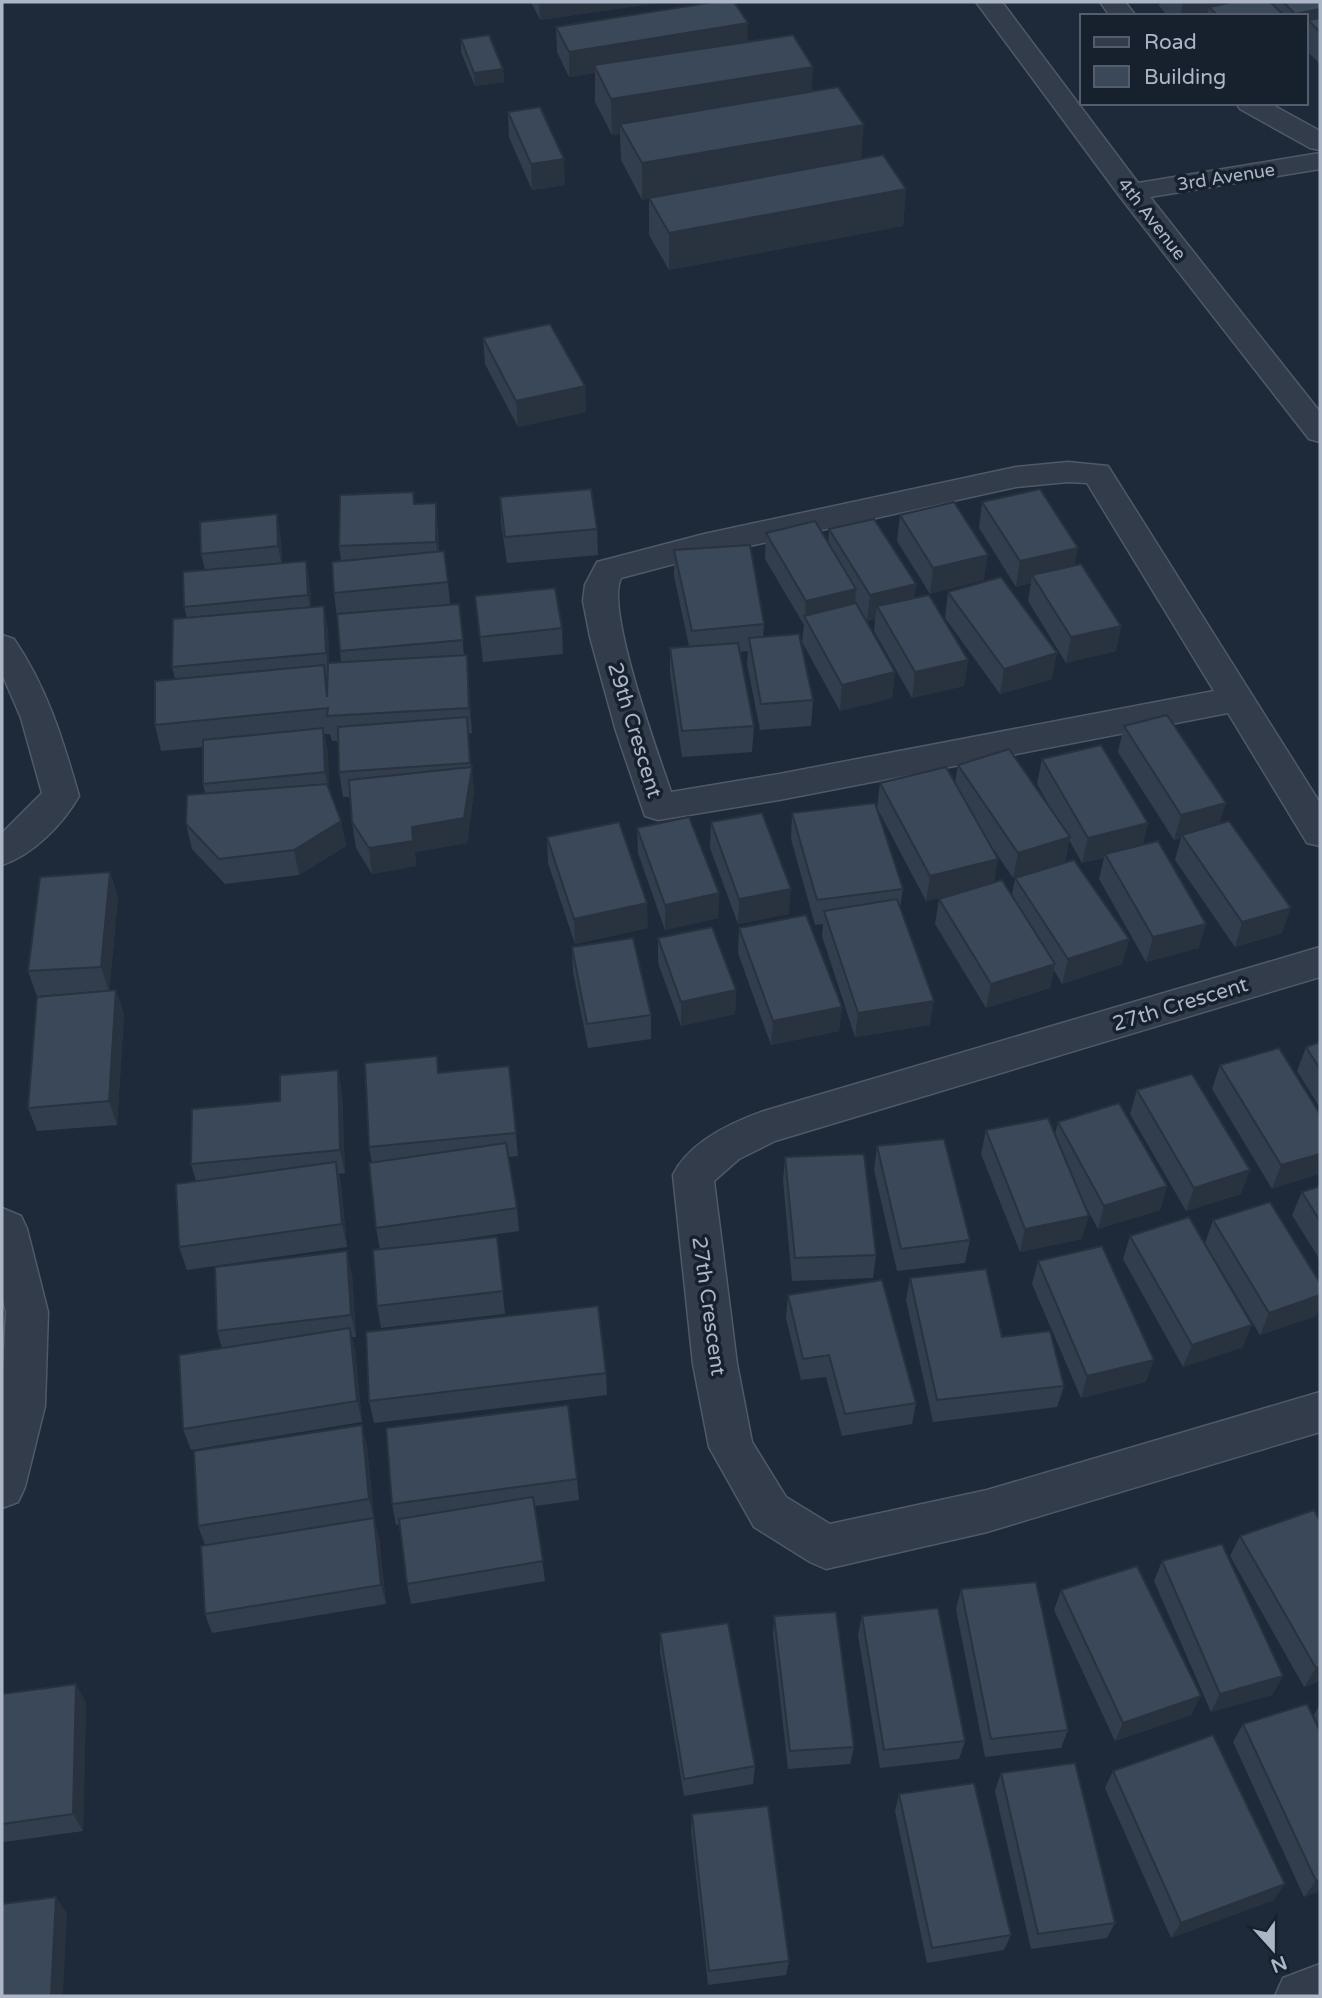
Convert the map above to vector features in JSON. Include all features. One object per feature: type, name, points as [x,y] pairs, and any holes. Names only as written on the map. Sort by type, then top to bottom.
[{"type":"street","name":"4th Avenue","points":[[989,2],[1131,192],[1320,432]]},
{"type":"street","points":[[1253,105],[1320,142]]},
{"type":"street","name":"3rd Avenue","points":[[1131,192],[1320,161]]},
{"type":"street","name":"29th Crescent","points":[[1055,472],[1097,473],[1235,699],[792,785],[658,807],[633,731],[607,637],[601,585],[610,570],[704,545],[1016,477],[1055,472]]},
{"type":"street","points":[[2,648],[17,667],[35,710],[61,796],[22,838],[2,850]]},
{"type":"street","points":[[1235,699],[1320,833]]},
{"type":"street","name":"27th Crescent","points":[[1320,962],[764,1128],[726,1147],[693,1175],[715,1364],[731,1447],[770,1512],[826,1547],[987,1511],[1320,1412]]},
{"type":"street","points":[[2,1226],[6,1229],[27,1312],[23,1406],[2,1487]]},
{"type":"street","points":[[1301,1996],[1320,1990]]},
{"type":"building","points":[[714,2],[734,2],[748,23],[569,52],[556,27]]},
{"type":"building","points":[[1233,2],[1270,2],[1283,14],[1216,14],[1209,7]]},
{"type":"building","points":[[1283,2],[1320,2],[1320,9],[1295,14]]},
{"type":"building","points":[[1320,18],[1320,32],[1308,20]]},
{"type":"building","points":[[489,35],[503,69],[474,73],[461,39]]},
{"type":"building","points":[[793,35],[813,67],[611,99],[594,65]]},
{"type":"building","points":[[838,87],[864,125],[642,163],[620,124]]},
{"type":"building","points":[[540,107],[564,159],[531,164],[508,112]]},
{"type":"building","points":[[883,155],[906,189],[669,233],[649,198]]},
{"type":"building","points":[[550,324],[585,386],[516,401],[483,338]]},
{"type":"building","points":[[591,489],[597,529],[505,537],[500,497]]},
{"type":"building","points":[[1040,489],[1078,548],[1020,561],[982,502]]},
{"type":"building","points":[[413,492],[414,504],[436,503],[436,542],[339,546],[340,495]]},
{"type":"building","points":[[954,502],[988,555],[933,568],[900,515]]},
{"type":"building","points":[[277,514],[278,546],[201,554],[200,522]]},
{"type":"building","points":[[874,519],[916,584],[870,595],[829,529]]},
{"type":"building","points":[[815,521],[856,589],[806,601],[766,533]]},
{"type":"building","points":[[750,545],[764,624],[692,631],[674,550]]},
{"type":"building","points":[[444,551],[448,582],[334,593],[332,562]]},
{"type":"building","points":[[306,561],[308,595],[184,607],[183,572]]},
{"type":"building","points":[[1081,564],[1121,626],[1071,637],[1032,575]]},
{"type":"building","points":[[1001,577],[1057,653],[1004,669],[948,592]]},
{"type":"building","points":[[555,588],[562,628],[480,637],[475,596]]},
{"type":"building","points":[[929,595],[968,660],[915,672],[877,606]]},
{"type":"building","points":[[856,603],[895,672],[842,685],[804,616]]},
{"type":"building","points":[[459,604],[463,640],[340,651],[337,614]]},
{"type":"building","points":[[324,606],[326,653],[172,667],[173,619]]},
{"type":"building","points":[[799,634],[813,700],[761,704],[749,638]]},
{"type":"building","points":[[738,643],[754,726],[682,731],[670,648]]},
{"type":"building","points":[[467,655],[469,708],[327,716],[328,708],[155,725],[155,681],[324,665],[327,697],[328,663]]},
{"type":"building","points":[[1167,715],[1226,803],[1181,815],[1124,726]]},
{"type":"building","points":[[467,717],[470,763],[339,772],[338,727]]},
{"type":"building","points":[[323,728],[325,772],[203,784],[203,740]]},
{"type":"building","points":[[1101,745],[1148,823],[1088,838],[1042,759]]},
{"type":"building","points":[[1009,749],[1070,837],[1018,853],[958,765]]},
{"type":"building","points":[[472,767],[464,818],[412,827],[413,841],[369,848],[352,822],[349,780]]},
{"type":"building","points":[[946,767],[998,859],[930,876],[880,783]]},
{"type":"building","points":[[327,784],[341,821],[294,850],[219,859],[186,824],[187,795]]},
{"type":"building","points":[[875,803],[903,889],[817,900],[792,813]]},
{"type":"building","points":[[762,813],[791,889],[739,899],[711,822]]},
{"type":"building","points":[[689,817],[719,893],[665,905],[637,828]]},
{"type":"building","points":[[1229,821],[1291,908],[1242,922],[1182,835]]},
{"type":"building","points":[[619,822],[647,903],[574,919],[547,837]]},
{"type":"building","points":[[1158,841],[1206,924],[1153,937],[1105,854]]},
{"type":"building","points":[[1074,860],[1129,939],[1068,959],[1015,878]]},
{"type":"building","points":[[110,872],[101,967],[28,971],[40,877]]},
{"type":"building","points":[[1002,880],[1055,964],[991,984],[939,899]]},
{"type":"building","points":[[897,899],[934,1001],[858,1013],[824,911]]},
{"type":"building","points":[[806,915],[842,1007],[773,1021],[739,928]]},
{"type":"building","points":[[712,927],[736,990],[681,1002],[658,938]]},
{"type":"building","points":[[633,938],[651,1015],[587,1024],[572,947]]},
{"type":"building","points":[[116,990],[109,1101],[28,1108],[37,997]]},
{"type":"building","points":[[1320,1042],[1320,1069],[1306,1047]]},
{"type":"building","points":[[1279,1048],[1320,1114],[1320,1154],[1281,1165],[1220,1065]]},
{"type":"building","points":[[437,1056],[438,1073],[509,1066],[516,1133],[369,1147],[365,1063]]},
{"type":"building","points":[[338,1070],[340,1150],[191,1164],[192,1109],[280,1101],[280,1075]]},
{"type":"building","points":[[1192,1074],[1250,1170],[1194,1188],[1137,1090]]},
{"type":"building","points":[[1119,1103],[1167,1186],[1104,1206],[1058,1122]]},
{"type":"building","points":[[1048,1118],[1089,1216],[1025,1229],[986,1130]]},
{"type":"building","points":[[944,1139],[970,1240],[901,1249],[877,1146]]},
{"type":"building","points":[[506,1143],[517,1208],[376,1228],[369,1163]]},
{"type":"building","points":[[864,1154],[876,1255],[795,1258],[785,1157]]},
{"type":"building","points":[[336,1162],[342,1224],[179,1247],[176,1184]]},
{"type":"building","points":[[1320,1186],[1320,1221],[1302,1192]]},
{"type":"building","points":[[1270,1202],[1320,1283],[1320,1295],[1269,1313],[1213,1220]]},
{"type":"building","points":[[1189,1217],[1252,1325],[1192,1345],[1130,1236]]},
{"type":"building","points":[[497,1237],[503,1291],[377,1306],[373,1250]]},
{"type":"building","points":[[1102,1246],[1154,1360],[1087,1376],[1038,1261]]},
{"type":"building","points":[[347,1251],[351,1315],[217,1331],[215,1267]]},
{"type":"building","points":[[986,1269],[1002,1337],[1050,1331],[1064,1386],[937,1400],[910,1278]]},
{"type":"building","points":[[882,1280],[916,1403],[845,1414],[829,1355],[803,1359],[788,1295]]},
{"type":"building","points":[[598,1306],[606,1373],[369,1401],[366,1332]]},
{"type":"building","points":[[350,1328],[357,1401],[183,1429],[179,1355]]},
{"type":"building","points":[[568,1405],[577,1479],[392,1504],[386,1428]]},
{"type":"building","points":[[362,1425],[369,1499],[198,1526],[194,1451]]},
{"type":"building","points":[[533,1497],[543,1561],[407,1584],[399,1519]]},
{"type":"building","points":[[1314,1510],[1320,1521],[1320,1667],[1316,1668],[1240,1536]]},
{"type":"building","points":[[374,1518],[381,1585],[205,1614],[201,1546]]},
{"type":"building","points":[[1222,1544],[1283,1676],[1220,1694],[1162,1561]]},
{"type":"building","points":[[1137,1566],[1201,1696],[1123,1723],[1061,1590]]},
{"type":"building","points":[[1036,1582],[1068,1730],[991,1739],[961,1589]]},
{"type":"building","points":[[938,1608],[965,1741],[884,1750],[862,1616]]},
{"type":"building","points":[[836,1612],[854,1747],[790,1751],[774,1616]]},
{"type":"building","points":[[728,1623],[755,1766],[684,1779],[660,1633]]},
{"type":"building","points":[[76,1684],[73,1814],[2,1824],[2,1694]]},
{"type":"building","points":[[1307,1704],[1320,1731],[1320,1880],[1316,1881],[1243,1724]]},
{"type":"building","points":[[1213,1735],[1285,1884],[1181,1923],[1113,1771]]},
{"type":"building","points":[[1075,1763],[1115,1923],[1038,1934],[1001,1773]]},
{"type":"building","points":[[974,1783],[1011,1935],[932,1948],[899,1794]]},
{"type":"building","points":[[768,1806],[789,1961],[709,1971],[692,1814]]},
{"type":"building","points":[[56,1897],[51,1996],[2,1996],[2,1904]]}]
